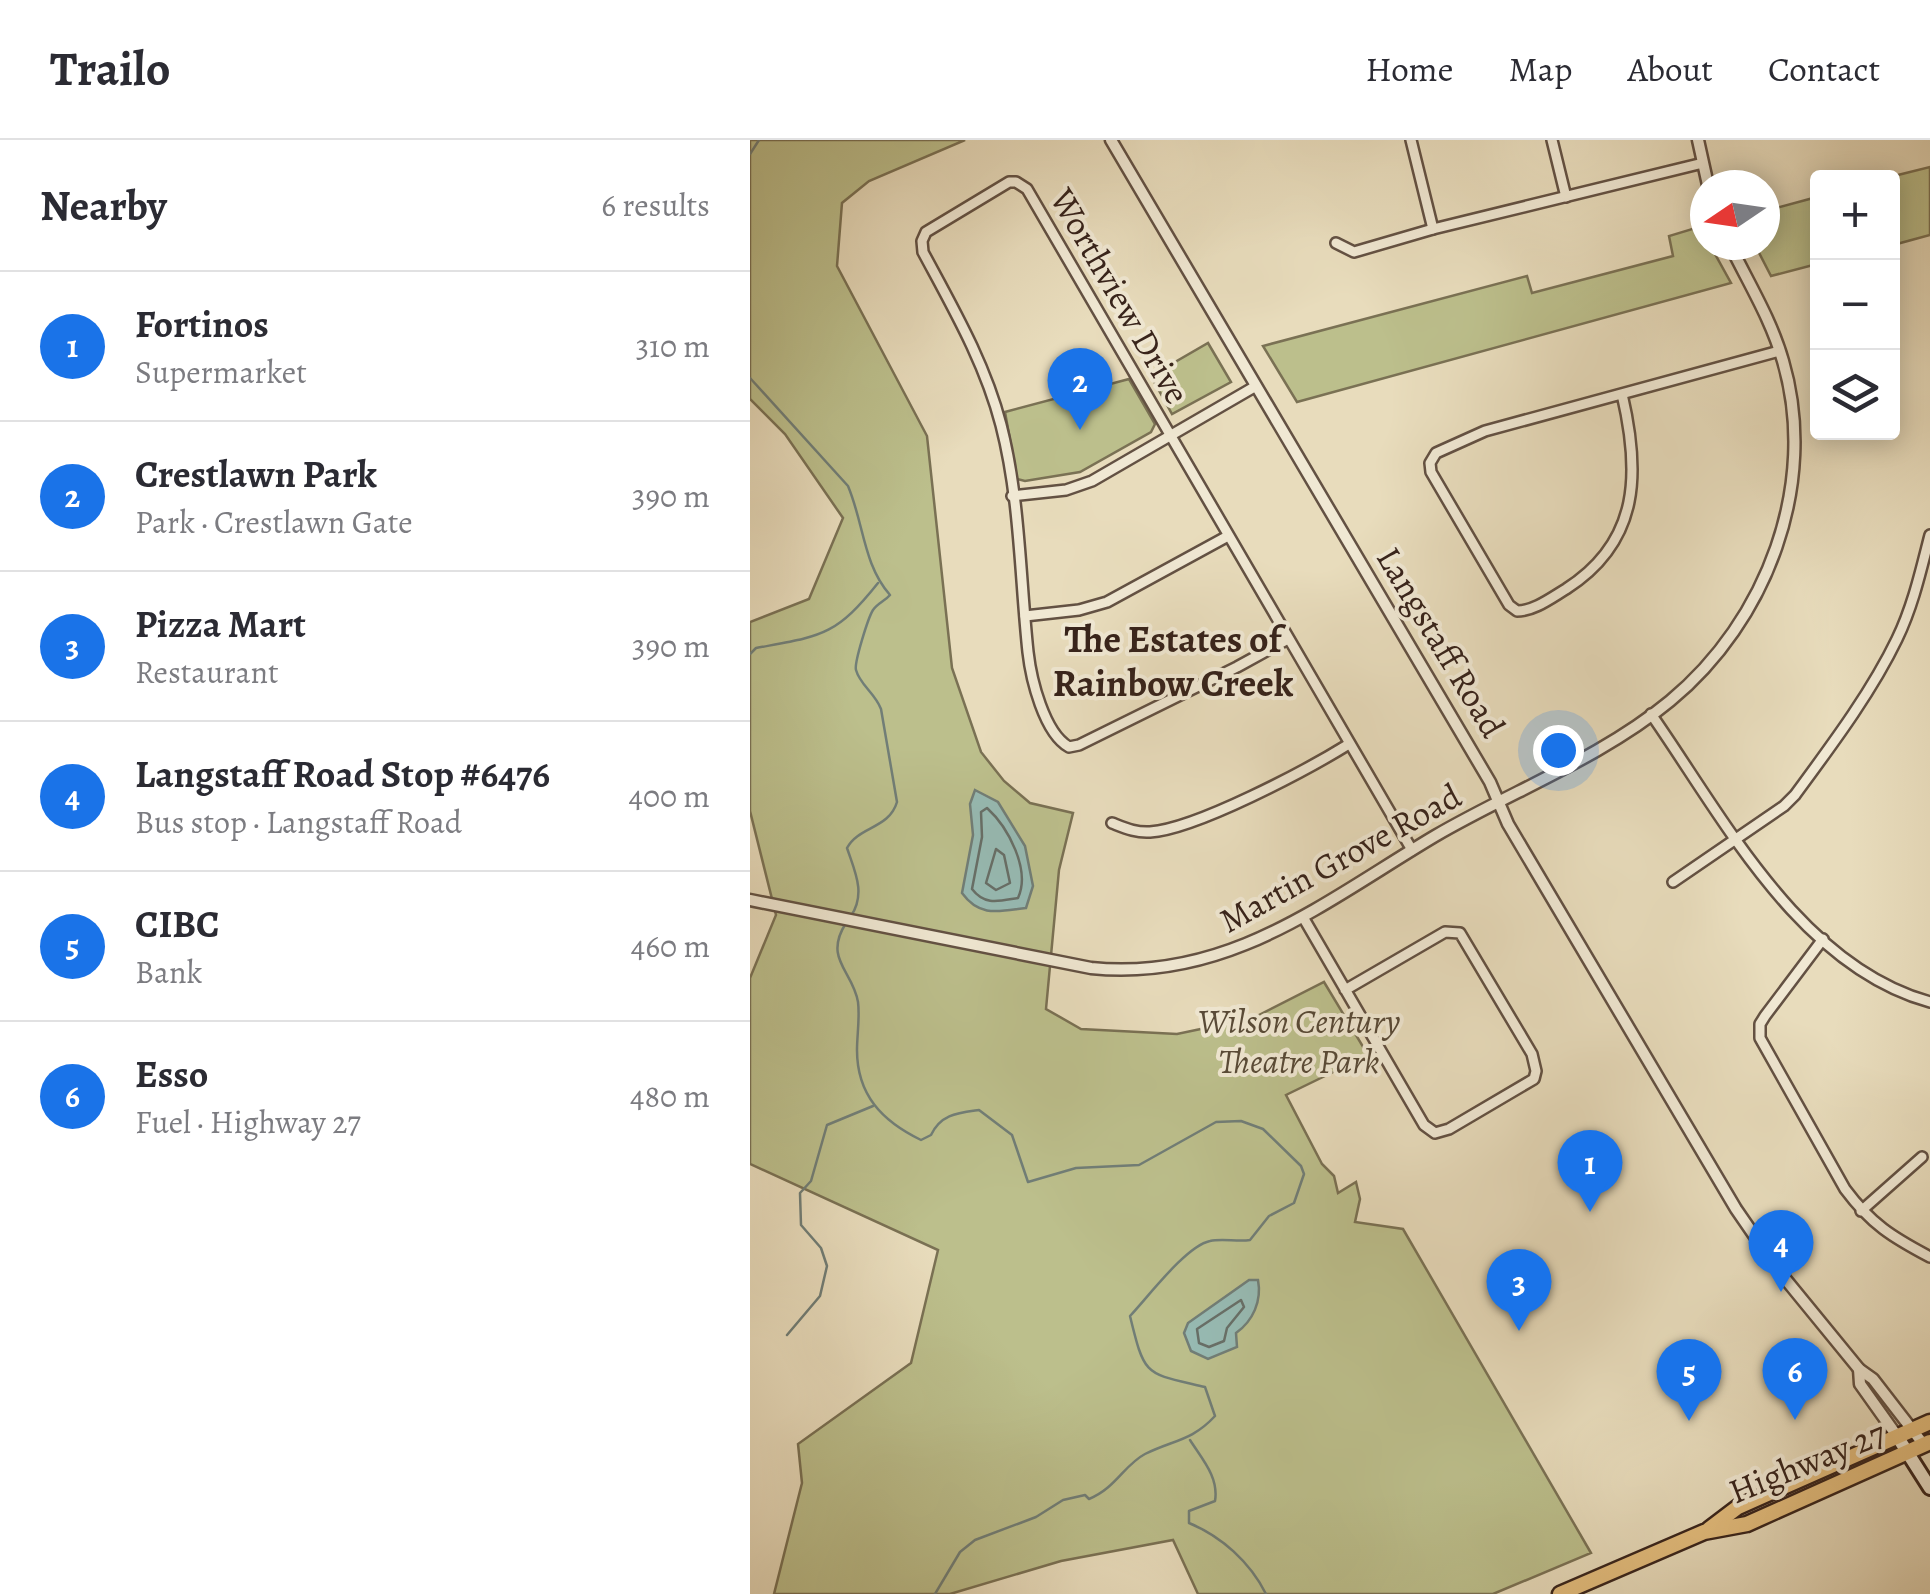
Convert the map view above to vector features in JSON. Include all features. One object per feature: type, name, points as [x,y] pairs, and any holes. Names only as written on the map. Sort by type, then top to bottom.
[{"type":"main road","name":"Highway 27","points":[[1704,1532],[1738,1507],[1930,1422]]},
{"type":"main road","name":"Langstaff Road","points":[[1897,1436],[1930,1488]]},
{"type":"main road","name":"Highway 27","points":[[1560,1594],[1704,1532],[1747,1524],[1928,1447]]},
{"type":"street","name":"Langstaff Road","points":[[1111,140],[1490,782],[1508,824],[1736,1209],[1778,1270],[1928,1447]]},
{"type":"street","points":[[1412,140],[1433,228]]},
{"type":"street","points":[[1552,140],[1566,198]]},
{"type":"street","points":[[1698,140],[1705,170]]},
{"type":"street","points":[[1336,243],[1354,252],[1433,228],[1703,163]]},
{"type":"street","name":"Worthview Drive","points":[[1170,436],[1027,189],[1010,182],[926,232],[923,252],[962,323],[996,406],[1006,450],[1033,685],[1060,740],[1069,747],[1237,667],[1288,638]]},
{"type":"street","name":"Martin Grove Road","points":[[750,900],[1090,968],[1156,969],[1237,950],[1303,917],[1412,850],[1652,714],[1699,674],[1752,604],[1777,545],[1790,490],[1794,440],[1790,394],[1766,312],[1738,260]]},
{"type":"street","points":[[1622,394],[1633,445],[1634,472],[1620,526],[1594,566],[1574,584],[1527,611],[1517,612],[1509,605],[1430,472],[1431,457],[1484,431],[1780,351]]},
{"type":"street","points":[[1012,496],[1079,486],[1256,386]]},
{"type":"street","points":[[1170,436],[1412,850]]},
{"type":"street","points":[[1673,882],[1795,795],[1873,680],[1908,613],[1930,535]]},
{"type":"street","points":[[1025,616],[1079,610],[1107,602],[1228,536]]},
{"type":"street","points":[[1652,714],[1735,840],[1787,907],[1884,984],[1930,1002]]},
{"type":"street","points":[[1112,823],[1136,832],[1178,826],[1298,773],[1349,744]]},
{"type":"street","points":[[1303,917],[1345,990],[1429,1130],[1435,1133],[1450,1129],[1526,1084],[1536,1072],[1532,1054],[1460,933],[1444,932],[1345,990]]},
{"type":"street","points":[[1824,939],[1765,1016],[1758,1031],[1766,1052],[1861,1211],[1890,1236],[1930,1257]]},
{"type":"street","points":[[1861,1211],[1922,1157]]},
{"type":"street","name":"Langstaff Road","points":[[1859,1369],[1860,1384],[1897,1436]]},
{"type":"green space","name":"Wilson Century Theatre Park","points":[[750,140],[965,140],[869,181],[842,203],[837,266],[927,436],[952,668],[981,752],[1004,781],[1030,803],[1073,813],[1059,870],[1046,1009],[1081,1029],[1177,1034],[1253,1018],[1324,982],[1368,1055],[1286,1095],[1322,1164],[1334,1176],[1338,1193],[1356,1182],[1360,1199],[1355,1222],[1403,1229],[1591,1553],[1493,1594],[1198,1594],[1173,1540],[1061,1561],[950,1594],[774,1594],[802,1483],[798,1444],[911,1363],[938,1250],[750,1164],[750,978],[776,915],[750,811],[750,622],[809,599],[843,518],[785,434],[750,399]]},
{"type":"green space","points":[[1930,167],[1930,235],[1900,243],[1900,174]]},
{"type":"green space","points":[[1810,199],[1810,266],[1771,276],[1763,260],[1780,260],[1780,207]]},
{"type":"green space","points":[[1690,230],[1690,260],[1718,260],[1731,283],[1297,402],[1263,346],[1527,276],[1532,293],[1673,256],[1669,236]]},
{"type":"green space","points":[[1208,343],[1231,382],[1172,414],[1151,376]]},
{"type":"green space","points":[[1129,379],[1155,424],[1151,432],[1080,472],[1017,479],[1005,412]]},
{"type":"water","points":[[975,790],[998,802],[1025,846],[1033,886],[1026,908],[983,910],[962,893],[973,835],[970,804]]},
{"type":"water","points":[[1249,1280],[1258,1280],[1259,1295],[1251,1316],[1236,1333],[1237,1347],[1208,1359],[1191,1351],[1184,1333],[1188,1323]]},
{"type":"waterway","points":[[750,154],[759,140]]},
{"type":"waterway","points":[[750,378],[848,486],[874,570],[890,595],[871,615],[856,670],[881,709],[897,802],[888,817],[859,835],[847,848],[858,891],[851,916]]},
{"type":"waterway","points":[[750,654],[756,648],[812,636],[838,624],[878,583]]},
{"type":"waterway","points":[[846,923],[837,946],[838,956],[858,1002],[857,1050],[862,1080],[874,1105],[907,1133],[921,1140],[945,1119],[979,1110],[1012,1135],[1028,1182],[1076,1168],[1139,1165],[1216,1122],[1241,1121],[1263,1129],[1301,1166],[1304,1174],[1294,1203],[1269,1216],[1250,1240],[1215,1240],[1200,1245],[1179,1262],[1130,1316],[1140,1351],[1151,1370],[1205,1387],[1215,1416],[1190,1435],[1138,1459],[1089,1499],[1085,1495],[1063,1500],[1036,1517],[975,1540],[960,1552],[935,1594]]},
{"type":"waterway","points":[[787,1335],[820,1296],[827,1266],[821,1248],[801,1225],[800,1193],[811,1181],[827,1125],[873,1106]]},
{"type":"waterway","points":[[1190,1440],[1208,1469],[1216,1492],[1215,1501],[1189,1511],[1189,1523],[1234,1551],[1266,1594]]},
{"type":"place","name":"Crestlawn Park","points":[[1080,430]]},
{"type":"place","name":"Fortinos","points":[[1590,1212]]},
{"type":"place","name":"Langstaff Road Stop #6476","points":[[1781,1292]]},
{"type":"place","name":"Pizza Mart","points":[[1519,1331]]},
{"type":"place","name":"Esso","points":[[1795,1420]]},
{"type":"place","name":"CIBC","points":[[1689,1421]]},
{"type":"district","name":"The Estates of Rainbow Creek","points":[[1173,661]]}]
